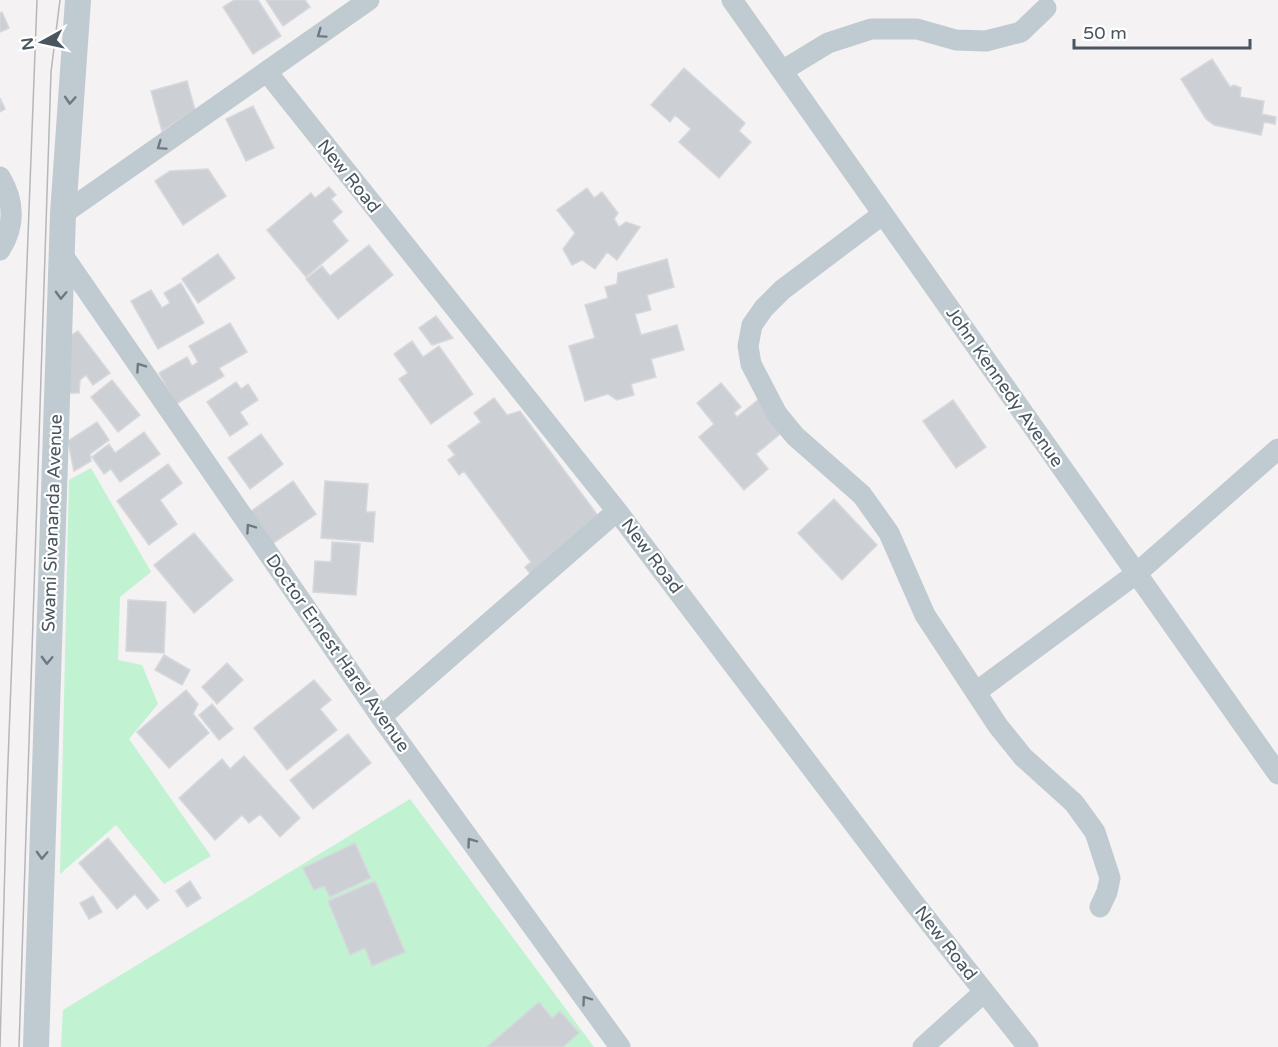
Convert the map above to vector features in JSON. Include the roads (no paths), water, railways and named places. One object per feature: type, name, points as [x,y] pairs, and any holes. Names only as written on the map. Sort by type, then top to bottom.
[{"type":"street","name":"Swami Sivananda Avenue","points":[[36,1047],[63,214],[78,0]]},
{"type":"street","points":[[63,214],[369,0]]},
{"type":"street","name":"John Kennedy Avenue","points":[[732,0],[1278,774]]},
{"type":"street","points":[[782,71],[828,43],[871,29],[917,29],[956,40],[986,41],[1021,32],[1046,8]]},
{"type":"street","name":"New Road","points":[[267,72],[618,511],[1028,1047]]},
{"type":"street","points":[[0,177],[11,199],[12,221],[8,237],[0,250]]},
{"type":"street","points":[[883,214],[782,290],[764,308],[752,325],[748,346],[751,364],[777,414],[795,436],[862,495],[889,533],[926,615],[976,692],[1023,757],[1074,803],[1095,832],[1105,856],[1110,878],[1100,907]]},
{"type":"street","name":"Doctor Ernest Harel Avenue","points":[[62,254],[381,717],[620,1047]]},
{"type":"street","points":[[976,692],[1137,573],[1278,449]]},
{"type":"street","points":[[381,717],[618,511]]},
{"type":"street","points":[[923,1047],[984,992]]},
{"type":"tram line","points":[[0,1047],[7,788],[37,0]]},
{"type":"tram line","points":[[19,1047],[51,72],[60,0]]}]
